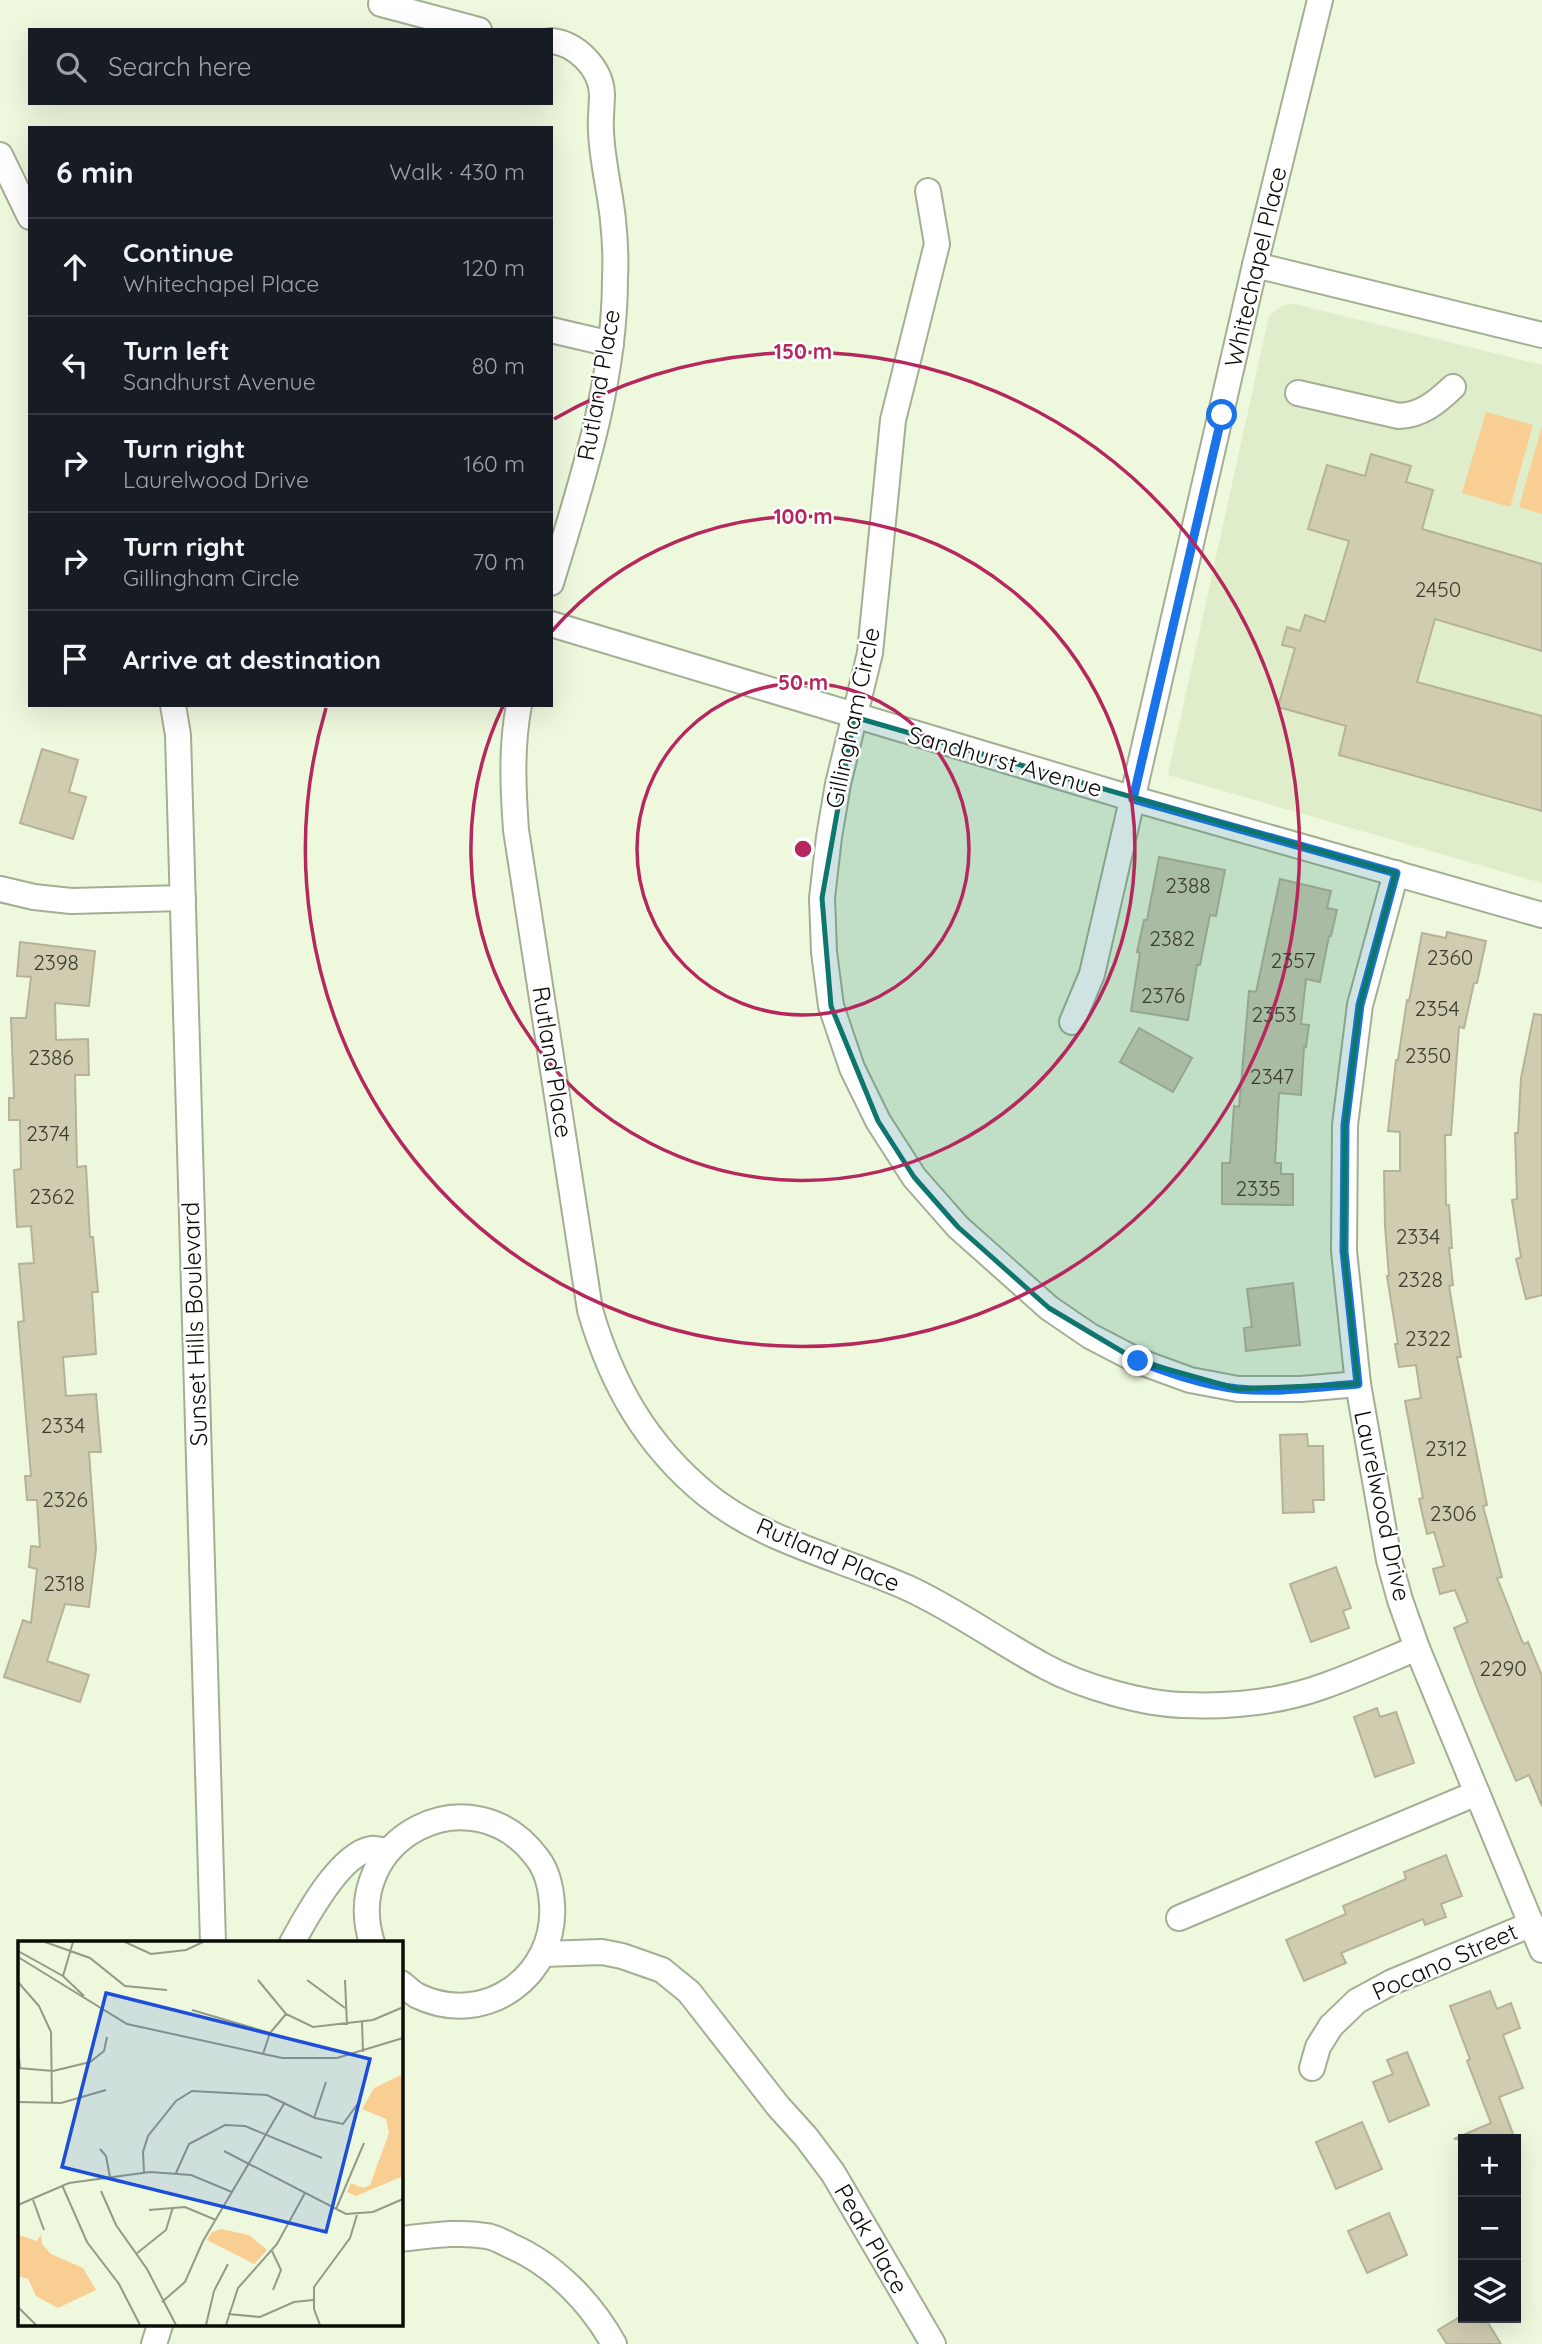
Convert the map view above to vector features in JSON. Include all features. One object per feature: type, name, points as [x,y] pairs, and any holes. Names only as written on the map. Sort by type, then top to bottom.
[{"type":"street","name":"Whitechapel Place","points":[[1072,1022],[1092,974],[1255,265],[1320,0]]},
{"type":"street","points":[[381,4],[471,28]]},
{"type":"street","name":"Rutland Place","points":[[553,41],[575,49],[592,64],[602,90],[601,131],[614,222],[615,256],[611,344],[597,428],[553,576]]},
{"type":"street","points":[[0,155],[28,213]]},
{"type":"street","name":"Gillingham Circle","points":[[928,191],[937,244],[893,420],[870,653],[829,837],[822,898],[824,952],[831,1006],[852,1068],[878,1121],[914,1177],[958,1227],[1049,1308],[1090,1336],[1138,1361],[1190,1380],[1238,1389],[1301,1389],[1358,1384]]},
{"type":"street","points":[[1255,265],[1542,335]]},
{"type":"street","points":[[553,330],[611,344]]},
{"type":"street","points":[[1298,393],[1399,416],[1415,415],[1438,401],[1453,387]]},
{"type":"street","name":"Sandhurst Avenue","points":[[553,625],[1133,799],[1542,915]]},
{"type":"street","name":"Sunset Hills Boulevard","points":[[173,707],[178,735],[213,1941]]},
{"type":"street","name":"Rutland Place","points":[[519,707],[512,779],[516,830],[590,1310],[616,1382],[660,1450],[708,1495],[759,1529],[909,1589],[967,1619],[1048,1668],[1111,1693],[1181,1705],[1256,1703],[1322,1687],[1417,1648]]},
{"type":"street","name":"Laurelwood Drive","points":[[1396,873],[1360,1005],[1345,1125],[1344,1251],[1358,1384],[1389,1560],[1399,1600],[1542,1950]]},
{"type":"street","points":[[0,889],[34,897],[71,901],[183,898]]},
{"type":"street","points":[[1179,1918],[1477,1793]]},
{"type":"street","points":[[371,1941],[367,1925],[367,1893],[379,1863],[399,1839],[426,1822],[458,1816],[489,1821],[517,1836],[539,1860],[552,1890],[553,1922],[543,1954],[529,1976],[505,1994],[477,2004],[447,2005],[418,1996],[402,1984]]},
{"type":"street","points":[[293,1941],[319,1894],[354,1857],[372,1849],[387,1852]]},
{"type":"street","name":"Pocano Street","points":[[1312,2068],[1318,2047],[1331,2026],[1357,2001],[1392,1982],[1532,1924]]},
{"type":"street","name":"Peak Place","points":[[543,1954],[601,1952],[622,1956],[662,1970],[689,1992],[833,2173],[933,2344]]},
{"type":"street","points":[[402,2239],[460,2233],[490,2236],[522,2250],[571,2287],[614,2344]]},
{"type":"street","points":[[154,2344],[160,2326]]},
{"type":"highlighted area","points":[[854,717],[1396,873],[1360,1005],[1345,1125],[1344,1251],[1358,1384],[1238,1389],[1138,1361],[1049,1308],[958,1227],[914,1177],[878,1121],[831,1006],[822,898]]},
{"type":"shaded area","points":[[1295,304],[1542,365],[1542,883],[1168,775],[1269,316],[1283,305]]},
{"type":"shaded area","points":[[1486,412],[1533,425],[1510,507],[1462,493]]},
{"type":"shaded area","points":[[1542,426],[1542,514],[1519,507]]},
{"type":"building","points":[[1371,454],[1411,466],[1406,482],[1433,490],[1422,529],[1542,564],[1542,651],[1435,619],[1417,682],[1542,716],[1542,811],[1339,755],[1346,726],[1278,707],[1295,648],[1282,645],[1287,627],[1300,631],[1305,615],[1325,622],[1349,541],[1308,529],[1327,465],[1365,476]]},
{"type":"building","points":[[42,749],[78,760],[69,792],[86,797],[73,839],[20,823]]},
{"type":"building","points":[[1159,857],[1225,870],[1216,916],[1210,915],[1200,965],[1197,965],[1188,1020],[1131,1011],[1140,953],[1137,952],[1144,920],[1147,920]]},
{"type":"building","points":[[1280,879],[1331,891],[1327,908],[1337,910],[1320,982],[1306,979],[1301,1024],[1309,1025],[1304,1047],[1301,1095],[1279,1093],[1275,1163],[1281,1163],[1281,1174],[1293,1174],[1293,1205],[1222,1204],[1222,1163],[1230,1163],[1234,1106],[1239,1107],[1249,991],[1256,992]]},
{"type":"building","points":[[1447,932],[1486,941],[1464,1028],[1459,1027],[1451,1135],[1445,1135],[1446,1205],[1449,1205],[1452,1248],[1449,1248],[1453,1285],[1449,1286],[1461,1357],[1457,1357],[1487,1505],[1483,1506],[1502,1577],[1497,1578],[1522,1641],[1524,1644],[1528,1642],[1542,1676],[1542,1806],[1529,1775],[1516,1781],[1480,1696],[1454,1628],[1468,1622],[1455,1590],[1440,1594],[1433,1569],[1444,1566],[1434,1532],[1427,1534],[1419,1499],[1423,1498],[1405,1401],[1421,1398],[1416,1365],[1399,1367],[1387,1276],[1384,1171],[1400,1171],[1400,1132],[1388,1131],[1396,1060],[1422,933],[1446,938]]},
{"type":"building","points":[[20,942],[95,951],[89,1006],[55,1003],[56,1040],[88,1039],[89,1075],[75,1075],[77,1167],[86,1166],[90,1237],[93,1237],[98,1292],[92,1292],[96,1354],[63,1357],[66,1396],[96,1394],[101,1452],[89,1452],[96,1549],[89,1607],[65,1604],[47,1661],[89,1675],[80,1702],[4,1677],[23,1620],[31,1623],[37,1569],[29,1567],[31,1546],[40,1547],[37,1500],[27,1500],[25,1476],[31,1476],[18,1322],[24,1321],[19,1264],[34,1263],[31,1226],[17,1227],[14,1170],[21,1169],[20,1120],[9,1120],[9,1098],[14,1098],[11,1018],[26,1018],[31,977],[17,976]]},
{"type":"building","points":[[1534,1014],[1542,1015],[1542,1295],[1526,1299],[1516,1259],[1521,1257],[1512,1200],[1517,1199],[1515,1133],[1518,1133],[1521,1078]]},
{"type":"building","points":[[1139,1028],[1192,1058],[1173,1092],[1120,1062]]},
{"type":"building","points":[[1293,1283],[1300,1345],[1246,1351],[1244,1328],[1252,1327],[1247,1289]]},
{"type":"building","points":[[1307,1434],[1308,1446],[1323,1446],[1324,1500],[1313,1500],[1314,1512],[1283,1513],[1280,1435]]},
{"type":"building","points":[[1336,1567],[1351,1608],[1343,1611],[1349,1628],[1311,1642],[1290,1584]]},
{"type":"building","points":[[1377,1708],[1380,1717],[1396,1712],[1414,1763],[1375,1777],[1354,1717]]},
{"type":"building","points":[[1446,1855],[1462,1896],[1441,1904],[1446,1917],[1425,1925],[1423,1919],[1341,1953],[1346,1963],[1304,1981],[1286,1940],[1346,1914],[1343,1906],[1406,1879],[1404,1872]]},
{"type":"building","points":[[1490,1991],[1497,2009],[1511,2003],[1520,2028],[1503,2035],[1523,2088],[1499,2097],[1513,2134],[1466,2134],[1491,2123],[1467,2061],[1470,2059],[1450,2006]]},
{"type":"building","points":[[1407,2052],[1429,2105],[1389,2122],[1373,2082],[1393,2074],[1387,2060]]},
{"type":"building","points":[[1362,2122],[1382,2169],[1336,2189],[1316,2142]]},
{"type":"building","points":[[1389,2213],[1407,2255],[1367,2273],[1348,2231]]},
{"type":"building","points":[[1458,2318],[1458,2323],[1488,2323],[1501,2344],[1447,2344],[1438,2330]]},
{"type":"route","points":[[1138,1361],[1190,1380],[1238,1389],[1301,1389],[1358,1384],[1344,1251],[1345,1125],[1360,1005],[1396,873],[1133,799],[1222,415]]}]
